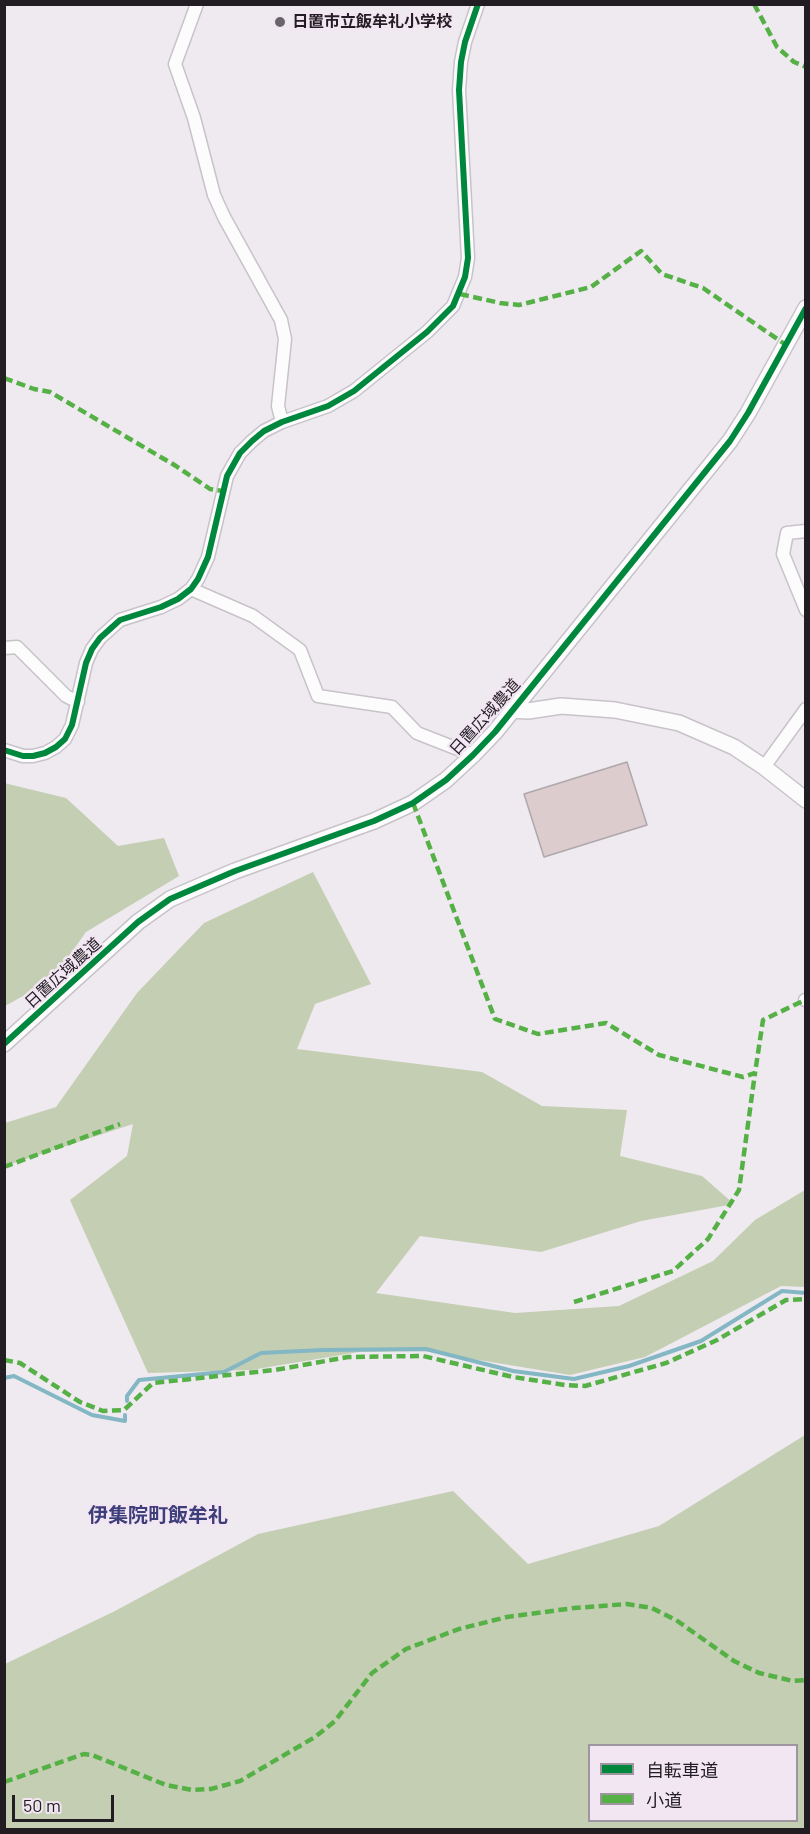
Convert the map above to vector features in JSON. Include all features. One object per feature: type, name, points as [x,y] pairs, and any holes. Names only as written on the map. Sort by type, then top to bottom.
[{"type":"street","points":[[197,4],[175,64],[194,118],[213,195],[281,320],[285,339],[278,406],[282,422]]},
{"type":"street","points":[[4,750],[23,756],[33,756],[56,747],[64,739],[72,724],[86,663],[92,649],[109,629],[133,614],[161,607],[178,599],[191,588],[204,570],[223,491],[233,465],[240,453],[252,441],[264,431],[282,422],[328,406],[354,391],[435,324],[453,306],[465,278],[468,258],[459,90],[465,42],[478,4]]},
{"type":"street","name":"日置広域農道","points":[[4,1044],[138,922],[170,899],[235,871],[384,816],[413,802],[446,780],[473,755],[512,710],[730,441],[806,308]]},
{"type":"street","points":[[806,531],[787,533],[783,554],[806,610]]},
{"type":"street","points":[[191,588],[253,616],[300,650],[318,696],[392,707],[417,733],[473,755]]},
{"type":"street","points":[[4,648],[17,647],[66,696],[78,702]]},
{"type":"street","points":[[512,710],[528,711],[561,706],[615,710],[679,723],[734,747],[806,800]]},
{"type":"street","points":[[764,767],[806,709]]},
{"type":"green space","points":[[4,783],[66,798],[118,846],[164,838],[179,876],[86,932],[52,980],[5,1006]]},
{"type":"green space","points":[[313,872],[371,984],[315,1004],[297,1049],[482,1072],[542,1106],[627,1110],[620,1156],[702,1176],[734,1204],[641,1221],[541,1252],[420,1236],[376,1293],[515,1313],[619,1306],[713,1261],[755,1220],[805,1190],[805,1287],[781,1286],[645,1357],[570,1375],[424,1351],[359,1352],[251,1370],[148,1373],[70,1200],[127,1156],[133,1124],[5,1166],[5,1123],[56,1107],[137,993],[204,923]]},
{"type":"green space","points":[[805,1435],[805,1829],[5,1829],[5,1664],[115,1611],[258,1534],[453,1491],[528,1564],[659,1526]]},
{"type":"building","points":[[627,762],[647,825],[544,857],[524,794]]},
{"type":"waterway","points":[[127,1401],[127,1396],[139,1380],[224,1372],[261,1353],[426,1349],[513,1371],[574,1379],[629,1366],[701,1341],[782,1291],[806,1293]]},
{"type":"waterway","points":[[4,1378],[14,1376],[92,1415],[125,1421],[125,1415]]},
{"type":"marked path","points":[[754,4],[777,47],[794,62],[806,67]]},
{"type":"marked path","points":[[460,294],[519,305],[591,287],[641,251],[662,274],[703,288],[786,345]]},
{"type":"marked path","points":[[4,378],[50,392],[176,466],[210,489],[223,491]]},
{"type":"marked path","points":[[413,803],[495,1019],[538,1034],[606,1023],[659,1055],[743,1077],[755,1073],[763,1020],[805,1000]]},
{"type":"marked path","points":[[574,1302],[673,1271],[708,1239],[739,1190],[755,1073]]},
{"type":"marked path","points":[[4,1167],[120,1124]]},
{"type":"marked path","points":[[4,1360],[20,1363],[80,1402],[103,1411],[124,1410],[153,1383],[275,1370],[348,1357],[423,1356],[513,1377],[585,1386],[666,1363],[717,1340],[786,1300],[806,1299]]},
{"type":"marked path","points":[[4,1782],[84,1754],[92,1755],[166,1785],[192,1790],[211,1789],[240,1781],[315,1737],[335,1721],[372,1673],[406,1649],[459,1629],[507,1617],[574,1608],[627,1604],[652,1608],[676,1620],[734,1661],[759,1673],[793,1681],[806,1680]]},
{"type":"cycle path","points":[[4,750],[23,756],[33,756],[56,747],[65,739],[72,725],[86,663],[100,638],[120,620],[161,607],[178,599],[191,589],[208,557],[227,476],[240,453],[252,441],[264,431],[282,422],[328,406],[354,391],[427,332],[453,306],[465,277],[468,258],[459,90],[461,62],[478,4]]},
{"type":"cycle path","points":[[4,1044],[138,922],[170,899],[235,871],[374,821],[413,803],[446,780],[495,732],[730,441],[806,308]]},
{"type":"place","name":"日置市立飯牟礼小学校","points":[[280,22]]},
{"type":"district","name":"伊集院町飯牟礼","points":[[158,1515]]}]
